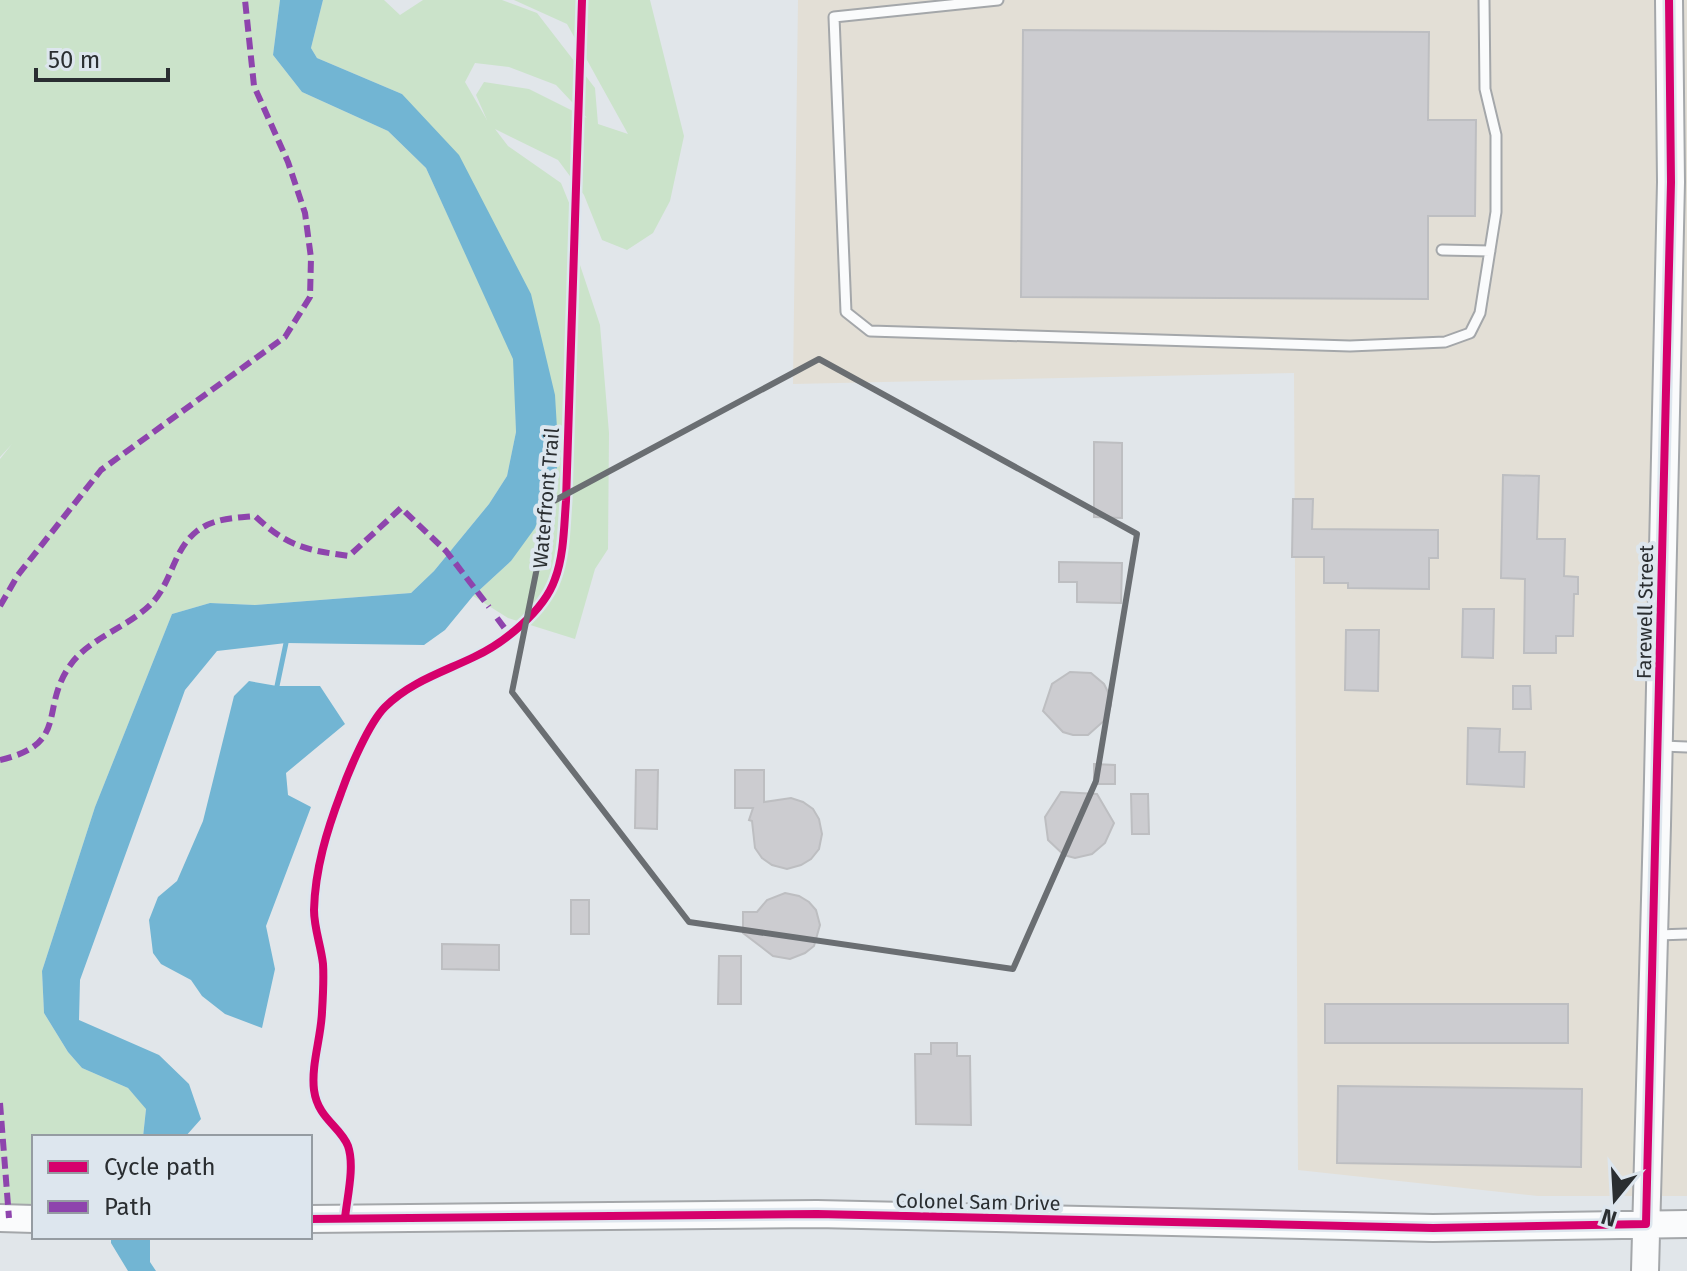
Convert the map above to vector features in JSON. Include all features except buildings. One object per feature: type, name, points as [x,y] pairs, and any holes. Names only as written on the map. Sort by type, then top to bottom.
[{"type":"street","name":"Farewell Street","points":[[1645,1271],[1658,746],[1679,182],[1669,0]]},
{"type":"street","name":"Colonel Sam Drive","points":[[312,1219],[817,1214],[1433,1228],[1687,1224]]},
{"type":"street","points":[[0,1218],[32,1219]]},
{"type":"lane","points":[[998,0],[834,17],[846,312],[870,331],[1350,346],[1445,342],[1470,333],[1480,313],[1496,212],[1496,135],[1485,89],[1484,0]]},
{"type":"lane","points":[[1442,250],[1490,251]]},
{"type":"lane","points":[[1658,746],[1687,747]]},
{"type":"lane","points":[[1654,935],[1687,934]]},
{"type":"highlighted area","points":[[819,359],[1137,534],[1096,781],[1013,969],[689,922],[512,692],[550,503]]},
{"type":"shaded area","points":[[798,0],[1687,0],[1687,1196],[1538,1196],[1298,1170],[1294,373],[793,384]]},
{"type":"green space","points":[[0,0],[280,0],[273,55],[302,92],[388,131],[426,168],[514,359],[516,432],[507,476],[489,504],[434,571],[411,593],[255,605],[210,603],[172,614],[95,807],[42,971],[44,1013],[68,1052],[82,1068],[128,1088],[146,1108],[143,1135],[32,1135],[32,1214],[0,1214],[0,459],[12,444],[0,457]]},
{"type":"green space","points":[[323,0],[384,0],[400,15],[423,0],[502,0],[537,13],[595,88],[598,124],[628,134],[567,24],[514,0],[650,0],[684,136],[670,201],[653,233],[627,250],[602,240],[584,195],[558,160],[495,129],[508,146],[561,183],[578,225],[578,259],[600,325],[609,433],[608,549],[595,569],[575,639],[508,618],[473,596],[511,561],[559,462],[402,94],[317,58],[311,48]],"holes":[[[475,63],[509,67],[556,85],[587,118],[529,89],[484,82],[476,95],[487,120],[465,82]]]},
{"type":"water","points":[[280,0],[323,0],[311,48],[317,58],[402,94],[459,155],[531,294],[555,395],[559,462],[535,528],[511,561],[473,596],[445,630],[424,645],[286,643],[217,651],[185,690],[80,980],[79,1020],[159,1055],[189,1084],[201,1119],[187,1135],[143,1135],[146,1109],[128,1088],[82,1068],[68,1052],[44,1013],[42,971],[95,807],[172,614],[210,603],[255,605],[411,593],[434,571],[489,504],[507,476],[516,432],[513,359],[426,168],[388,131],[302,92],[273,55]]},
{"type":"water","points":[[249,681],[277,686],[320,686],[345,724],[286,773],[288,795],[311,807],[266,926],[275,969],[262,1028],[225,1014],[202,996],[191,980],[161,964],[153,953],[149,920],[158,897],[177,881],[203,821],[234,696]]},
{"type":"water","points":[[111,1239],[150,1239],[150,1262],[156,1271],[128,1271]]},
{"type":"waterway","points":[[277,686],[286,643]]},
{"type":"marked path","points":[[0,606],[18,575],[101,470],[285,337],[310,297],[311,258],[305,213],[288,162],[254,86],[245,0]]},
{"type":"marked path","points":[[0,760],[36,745],[49,725],[59,685],[75,659],[152,603],[189,539],[197,531],[218,521],[255,516],[288,541],[321,552],[349,556],[401,508],[446,551],[489,607]]},
{"type":"marked path","points":[[497,618],[509,634]]},
{"type":"marked path","points":[[0,1103],[9,1218]]},
{"type":"cycle path","name":"Waterfront Trail","points":[[345,1218],[350,1154],[344,1139],[320,1108],[314,1090],[323,988],[323,964],[314,910],[319,865],[345,783],[360,747],[379,714],[405,691],[486,651],[510,635],[542,603],[558,570],[566,501],[582,0]]},
{"type":"cycle path","points":[[312,1219],[817,1214],[1433,1228],[1646,1224],[1671,182],[1669,0]]}]
